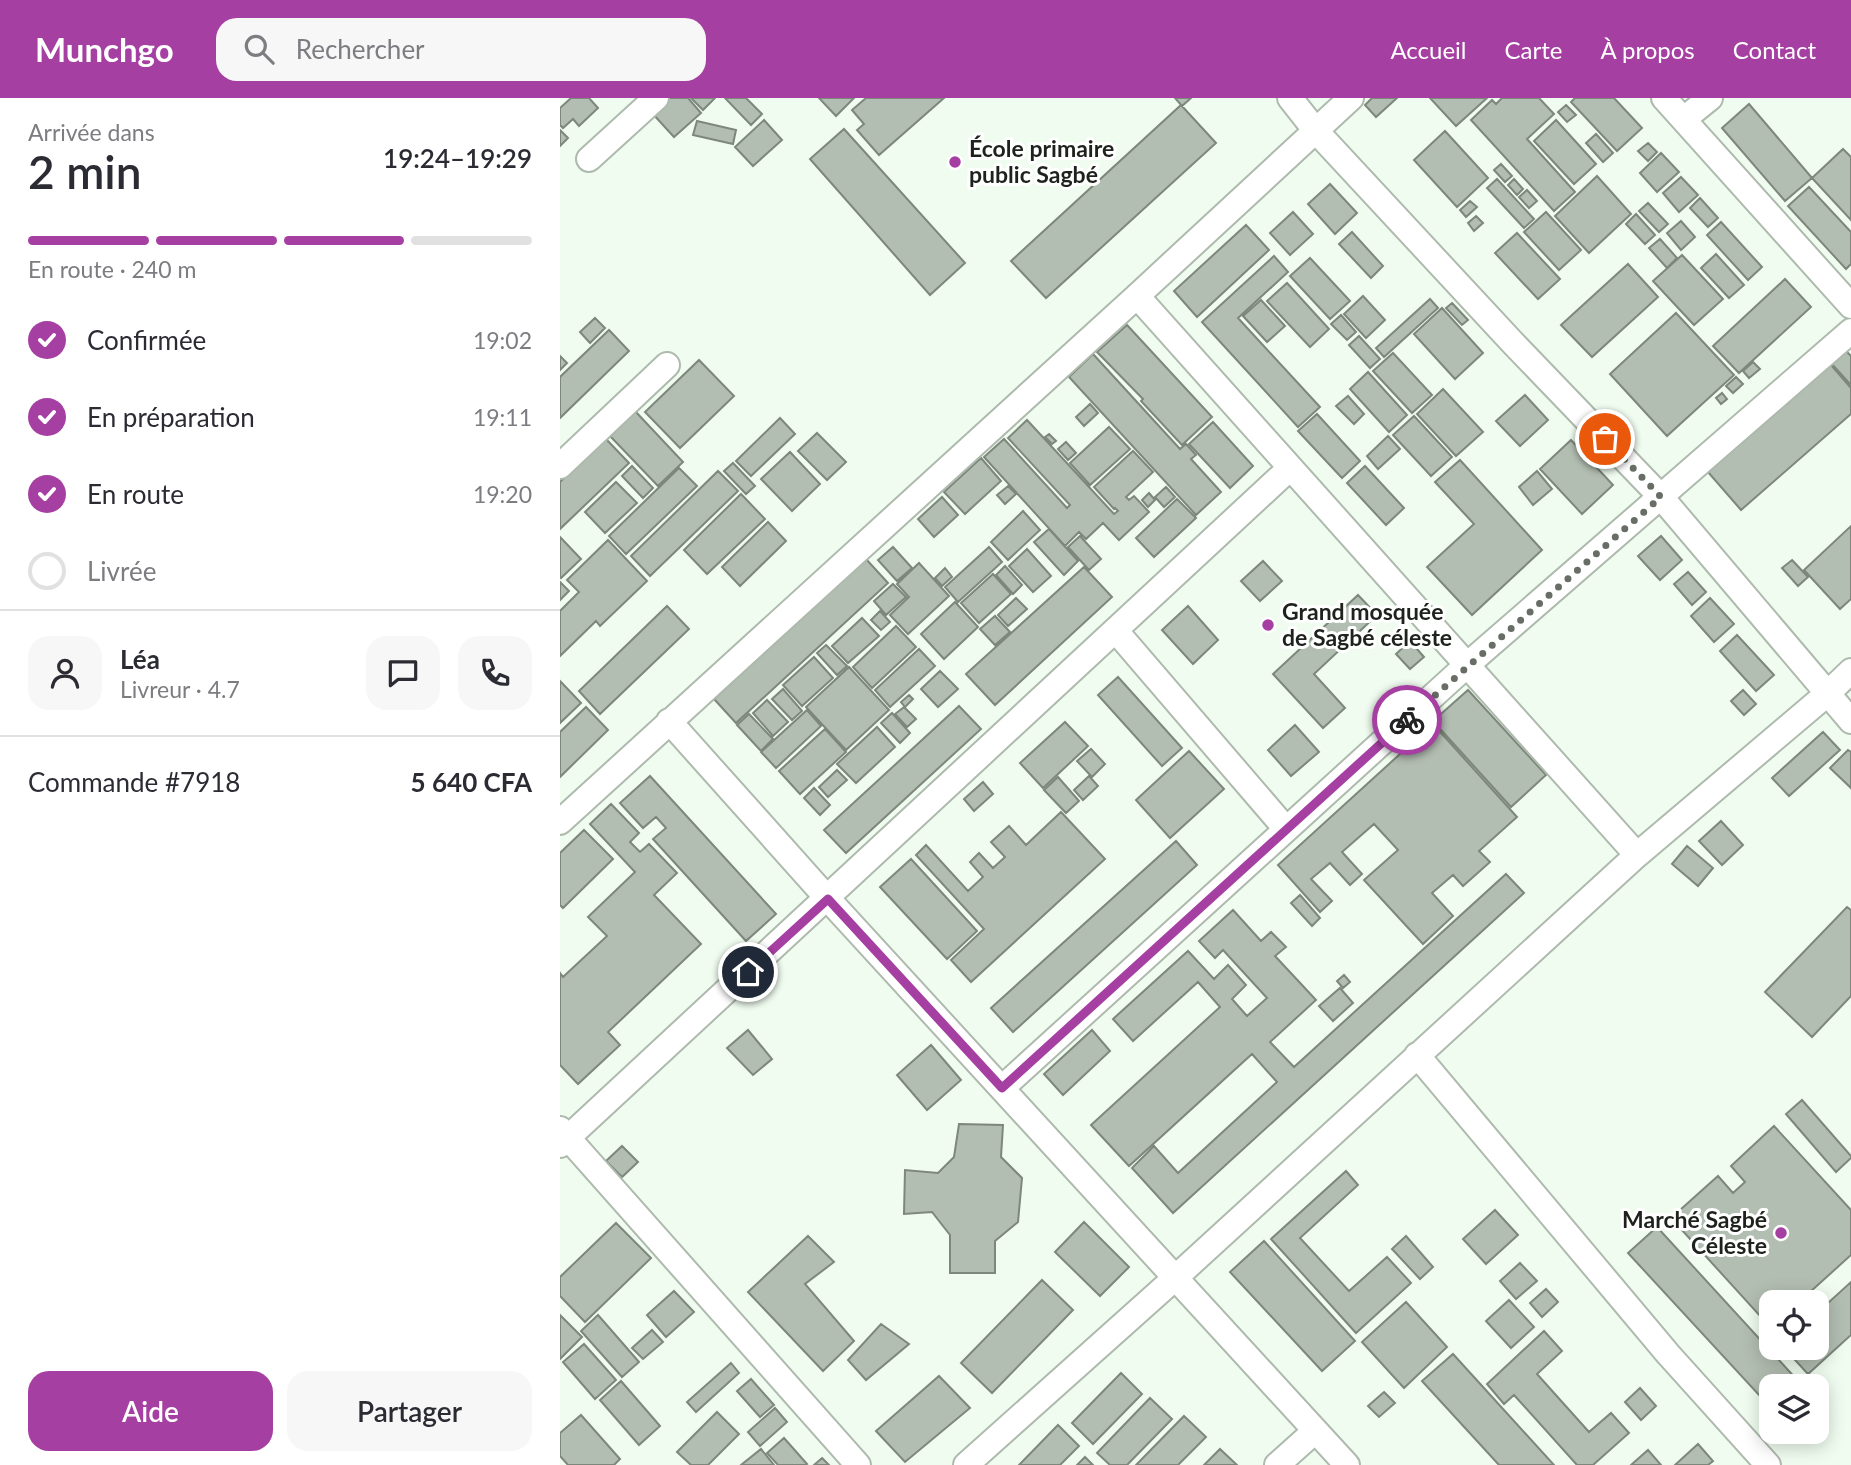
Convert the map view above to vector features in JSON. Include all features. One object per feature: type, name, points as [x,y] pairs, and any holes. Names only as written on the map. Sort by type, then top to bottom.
[{"type":"street","points":[[589,159],[656,98]]},
{"type":"street","points":[[1290,98],[1316,131],[1512,342],[1661,497],[1851,721]]},
{"type":"street","points":[[560,822],[1351,98]]},
{"type":"street","points":[[1664,98],[1851,306]]},
{"type":"street","points":[[1684,120],[1710,98]]},
{"type":"street","points":[[1137,296],[1637,855]]},
{"type":"street","points":[[1002,1088],[1467,665],[1851,331]]},
{"type":"street","points":[[560,466],[667,365]]},
{"type":"street","points":[[858,1465],[563,1137],[828,899],[1290,468]]},
{"type":"street","points":[[1116,631],[1286,830]]},
{"type":"street","points":[[966,1465],[1175,1278],[1637,855],[1851,671]]},
{"type":"street","points":[[669,721],[828,899],[1347,1465]]},
{"type":"street","points":[[1416,1055],[1668,1354],[1768,1465]]},
{"type":"street","points":[[1277,1465],[1315,1431]]},
{"type":"building","points":[[571,98],[589,98],[598,108],[579,126],[573,119],[563,128],[560,125],[560,108]]},
{"type":"building","points":[[669,98],[688,98],[701,113],[674,137],[652,113]]},
{"type":"building","points":[[691,98],[715,98],[703,110]]},
{"type":"building","points":[[725,98],[746,98],[762,114],[751,125]]},
{"type":"building","points":[[819,98],[854,98],[836,116]]},
{"type":"building","points":[[866,98],[944,98],[879,155],[857,130],[864,124],[852,110]]},
{"type":"building","points":[[1175,98],[1191,98],[1182,106]]},
{"type":"building","points":[[1372,98],[1397,98],[1376,117],[1365,105]]},
{"type":"building","points":[[1430,98],[1487,98],[1456,126]]},
{"type":"building","points":[[1502,98],[1539,98],[1554,114],[1527,139],[1575,192],[1554,211],[1471,120],[1492,100],[1496,104]]},
{"type":"building","points":[[1575,98],[1614,98],[1642,128],[1617,151],[1571,102]]},
{"type":"building","points":[[1749,104],[1812,178],[1785,201],[1722,128]]},
{"type":"building","points":[[1181,105],[1216,143],[1046,298],[1011,261]]},
{"type":"building","points":[[1566,105],[1576,115],[1567,122],[1558,112]]},
{"type":"building","points":[[764,120],[782,140],[753,166],[735,147]]},
{"type":"building","points":[[1556,120],[1596,164],[1574,184],[1534,141]]},
{"type":"building","points":[[697,121],[736,130],[733,144],[693,135]]},
{"type":"building","points":[[844,129],[965,263],[930,295],[810,159]]},
{"type":"building","points":[[560,130],[568,138],[560,146]]},
{"type":"building","points":[[1445,131],[1488,178],[1457,207],[1414,160]]},
{"type":"building","points":[[1596,134],[1613,153],[1603,162],[1586,143]]},
{"type":"building","points":[[1648,143],[1657,152],[1648,161],[1638,151]]},
{"type":"building","points":[[1843,149],[1851,157],[1851,220],[1812,178]]},
{"type":"building","points":[[1661,153],[1679,172],[1657,192],[1640,173]]},
{"type":"building","points":[[1501,164],[1512,176],[1505,182],[1494,170]]},
{"type":"building","points":[[1597,176],[1631,214],[1589,253],[1555,216]]},
{"type":"building","points":[[1681,177],[1698,195],[1679,212],[1663,193]]},
{"type":"building","points":[[1497,179],[1534,219],[1524,228],[1487,188]]},
{"type":"building","points":[[1514,179],[1523,189],[1517,195],[1508,185]]},
{"type":"building","points":[[1330,184],[1357,213],[1335,234],[1308,204]]},
{"type":"building","points":[[1809,187],[1851,232],[1851,264],[1846,269],[1788,206]]},
{"type":"building","points":[[1527,190],[1537,201],[1529,208],[1519,197]]},
{"type":"building","points":[[1700,198],[1718,218],[1708,227],[1690,208]]},
{"type":"building","points":[[1470,201],[1477,207],[1466,217],[1460,210]]},
{"type":"building","points":[[1648,203],[1668,224],[1659,232],[1639,211]]},
{"type":"building","points":[[1293,212],[1313,234],[1290,255],[1270,233]]},
{"type":"building","points":[[1546,212],[1581,250],[1559,270],[1524,232]]},
{"type":"building","points":[[1636,214],[1655,235],[1645,244],[1626,224]]},
{"type":"building","points":[[1476,216],[1483,223],[1474,231],[1468,223]]},
{"type":"building","points":[[1681,221],[1695,237],[1681,250],[1667,233]]},
{"type":"building","points":[[1721,222],[1762,267],[1748,280],[1707,235]]},
{"type":"building","points":[[1246,225],[1269,250],[1197,317],[1174,291]]},
{"type":"building","points":[[1352,232],[1383,266],[1371,278],[1339,244]]},
{"type":"building","points":[[1517,233],[1560,279],[1538,299],[1495,253]]},
{"type":"building","points":[[1660,239],[1677,258],[1667,268],[1649,248]]},
{"type":"building","points":[[1716,254],[1744,285],[1729,298],[1701,268]]},
{"type":"building","points":[[1682,255],[1723,299],[1694,325],[1653,281]]},
{"type":"building","points":[[1274,256],[1288,272],[1238,318],[1320,407],[1298,427],[1202,322]]},
{"type":"building","points":[[1310,258],[1350,301],[1330,319],[1290,276]]},
{"type":"building","points":[[1628,264],[1658,297],[1592,357],[1561,325]]},
{"type":"building","points":[[1785,279],[1811,307],[1739,373],[1713,346]]},
{"type":"building","points":[[1287,283],[1329,329],[1310,347],[1267,301]]},
{"type":"building","points":[[1363,296],[1385,320],[1366,338],[1344,314]]},
{"type":"building","points":[[1430,299],[1438,308],[1384,357],[1376,348]]},
{"type":"building","points":[[1261,300],[1285,326],[1267,342],[1243,316]]},
{"type":"building","points":[[1452,303],[1468,320],[1462,325],[1446,308]]},
{"type":"building","points":[[1442,308],[1483,353],[1455,379],[1414,334]]},
{"type":"building","points":[[1676,313],[1734,375],[1667,436],[1610,374]]},
{"type":"building","points":[[1341,315],[1356,332],[1347,340],[1331,324]]},
{"type":"building","points":[[595,318],[605,328],[590,343],[580,332]]},
{"type":"building","points":[[1127,325],[1212,417],[1182,445],[1141,401],[1143,399],[1097,352]]},
{"type":"building","points":[[609,330],[629,351],[560,418],[560,377]]},
{"type":"building","points":[[1359,336],[1380,359],[1370,368],[1349,345]]},
{"type":"building","points":[[1844,349],[1851,356],[1851,385],[1830,362]]},
{"type":"building","points":[[1393,353],[1432,395],[1412,413],[1373,371]]},
{"type":"building","points":[[1093,354],[1180,449],[1186,444],[1196,455],[1191,459],[1221,492],[1196,515],[1069,377]]},
{"type":"building","points":[[560,356],[567,363],[560,370]]},
{"type":"building","points":[[699,360],[734,396],[680,448],[645,412]]},
{"type":"building","points":[[1753,362],[1760,369],[1749,378],[1743,371]]},
{"type":"building","points":[[1831,365],[1851,388],[1851,414],[1741,510],[1708,472]]},
{"type":"building","points":[[1368,372],[1407,415],[1389,432],[1350,389]]},
{"type":"building","points":[[1736,377],[1743,384],[1733,393],[1726,386]]},
{"type":"building","points":[[1443,389],[1483,432],[1456,456],[1417,414]]},
{"type":"building","points":[[1722,393],[1727,399],[1721,404],[1716,398]]},
{"type":"building","points":[[1525,395],[1548,420],[1520,446],[1496,421]]},
{"type":"building","points":[[1348,396],[1364,414],[1354,424],[1336,406]]},
{"type":"building","points":[[1090,404],[1098,413],[1084,426],[1076,417]]},
{"type":"building","points":[[635,411],[683,462],[658,486],[610,436]]},
{"type":"building","points":[[1317,414],[1360,461],[1342,478],[1298,431]]},
{"type":"building","points":[[1414,416],[1452,457],[1431,476],[1393,435]]},
{"type":"building","points":[[780,418],[795,434],[751,476],[736,461]]},
{"type":"building","points":[[1027,420],[1114,514],[1118,511],[1094,487],[1133,451],[1153,472],[1126,497],[1129,500],[1134,496],[1149,512],[1119,540],[1103,523],[1086,539],[1079,532],[1065,546],[984,457],[1004,439],[1067,508],[1070,505],[1008,438]]},
{"type":"building","points":[[1213,422],[1253,466],[1230,488],[1189,444]]},
{"type":"building","points":[[1109,427],[1130,449],[1090,485],[1070,463]]},
{"type":"building","points":[[817,433],[846,462],[827,480],[798,451]]},
{"type":"building","points":[[1049,434],[1056,441],[1052,444],[1045,437]]},
{"type":"building","points":[[1388,436],[1400,449],[1378,469],[1367,456]]},
{"type":"building","points":[[605,438],[629,463],[560,529],[560,482]]},
{"type":"building","points":[[1571,440],[1613,485],[1582,514],[1540,469]]},
{"type":"building","points":[[1066,442],[1076,453],[1068,460],[1058,449]]},
{"type":"building","points":[[790,452],[820,484],[792,511],[761,479]]},
{"type":"building","points":[[981,458],[1001,481],[965,514],[944,492]]},
{"type":"building","points":[[1460,460],[1542,550],[1472,615],[1427,567],[1474,524],[1435,482]]},
{"type":"building","points":[[733,463],[755,486],[746,494],[724,471]]},
{"type":"building","points":[[632,466],[653,488],[643,498],[622,476]]},
{"type":"building","points":[[1365,466],[1404,508],[1386,525],[1347,483]]},
{"type":"building","points":[[679,468],[697,486],[626,554],[609,536]]},
{"type":"building","points":[[718,471],[738,491],[650,576],[631,556]]},
{"type":"building","points":[[1537,471],[1552,489],[1533,505],[1519,487]]},
{"type":"building","points":[[616,482],[637,503],[605,533],[585,512]]},
{"type":"building","points":[[1008,486],[1016,494],[1005,504],[997,495]]},
{"type":"building","points":[[1166,487],[1175,497],[1164,507],[1155,497]]},
{"type":"building","points":[[1149,493],[1155,500],[1148,507],[1142,500]]},
{"type":"building","points":[[741,494],[765,519],[707,574],[684,550]]},
{"type":"building","points":[[942,497],[958,515],[934,537],[918,519]]},
{"type":"building","points":[[1177,499],[1196,518],[1154,557],[1136,538]]},
{"type":"building","points":[[1023,511],[1040,530],[1008,560],[991,542]]},
{"type":"building","points":[[768,522],[786,541],[740,586],[722,567]]},
{"type":"building","points":[[1851,526],[1851,599],[1840,609],[1804,570]]},
{"type":"building","points":[[1049,529],[1078,561],[1064,575],[1034,542]]},
{"type":"building","points":[[1080,536],[1101,559],[1089,570],[1068,547]]},
{"type":"building","points":[[1661,536],[1682,560],[1660,580],[1638,556]]},
{"type":"building","points":[[560,537],[581,559],[561,578],[560,577]]},
{"type":"building","points":[[608,540],[647,581],[600,626],[596,621],[560,656],[560,611],[579,592],[567,580]]},
{"type":"building","points":[[893,547],[912,568],[897,581],[878,560]]},
{"type":"building","points":[[989,547],[1002,562],[958,602],[945,587]]},
{"type":"building","points":[[1027,549],[1051,576],[1033,592],[1009,566]]},
{"type":"building","points":[[866,559],[888,583],[736,723],[714,699]]},
{"type":"building","points":[[1792,560],[1808,577],[1798,586],[1782,568]]},
{"type":"building","points":[[1263,561],[1282,581],[1260,601],[1241,581]]},
{"type":"building","points":[[919,563],[949,596],[908,634],[890,615],[909,597],[897,584]]},
{"type":"building","points":[[1005,566],[1022,585],[1013,594],[996,575]]},
{"type":"building","points":[[1084,567],[1112,597],[995,705],[966,674]]},
{"type":"building","points":[[945,568],[952,577],[942,586],[935,578]]},
{"type":"building","points":[[1688,572],[1706,592],[1692,605],[1674,584]]},
{"type":"building","points":[[993,574],[1011,594],[979,623],[961,603]]},
{"type":"building","points":[[560,582],[569,591],[560,600]]},
{"type":"building","points":[[893,584],[906,597],[886,615],[874,601]]},
{"type":"building","points":[[1358,595],[1377,615],[1314,674],[1345,708],[1323,728],[1273,674]]},
{"type":"building","points":[[1016,598],[1027,609],[1008,626],[998,615]]},
{"type":"building","points":[[1710,598],[1734,624],[1714,642],[1691,616]]},
{"type":"building","points":[[955,602],[978,627],[944,659],[921,634]]},
{"type":"building","points":[[667,606],[689,629],[600,714],[579,691]]},
{"type":"building","points":[[1188,606],[1218,640],[1193,664],[1162,630]]},
{"type":"building","points":[[880,611],[890,622],[881,630],[871,620]]},
{"type":"building","points":[[995,616],[1010,632],[995,645],[980,629]]},
{"type":"building","points":[[862,618],[879,636],[848,663],[832,646]]},
{"type":"building","points":[[896,626],[916,647],[872,688],[853,667]]},
{"type":"building","points":[[1737,635],[1774,675],[1756,691],[1720,651]]},
{"type":"building","points":[[1410,641],[1424,657],[1410,669],[1396,654]]},
{"type":"building","points":[[826,645],[847,666],[837,675],[817,653]]},
{"type":"building","points":[[919,649],[935,666],[890,707],[875,690]]},
{"type":"building","points":[[814,657],[833,678],[802,706],[783,685]]},
{"type":"building","points":[[849,667],[889,710],[846,750],[806,707]]},
{"type":"building","points":[[940,671],[958,689],[938,707],[921,689]]},
{"type":"building","points":[[1118,677],[1182,748],[1162,766],[1098,695]]},
{"type":"building","points":[[560,681],[581,703],[560,723]]},
{"type":"building","points":[[783,689],[802,711],[792,720],[772,699]]},
{"type":"building","points":[[1468,690],[1546,775],[1511,807],[1433,721]]},
{"type":"building","points":[[1743,690],[1756,704],[1744,715],[1731,701]]},
{"type":"building","points":[[909,695],[913,699],[905,707],[901,702]]},
{"type":"building","points":[[767,700],[788,722],[773,736],[753,713]]},
{"type":"building","points":[[959,706],[981,729],[846,853],[824,830]]},
{"type":"building","points":[[586,707],[608,730],[560,777],[560,732]]},
{"type":"building","points":[[904,707],[916,719],[907,727],[895,714]]},
{"type":"building","points":[[807,710],[821,726],[776,768],[761,752]]},
{"type":"building","points":[[892,713],[910,733],[900,743],[881,723]]},
{"type":"building","points":[[749,714],[773,739],[761,751],[737,725]]},
{"type":"building","points":[[1065,722],[1088,746],[1043,788],[1020,763]]},
{"type":"building","points":[[1433,724],[1517,817],[1479,851],[1490,862],[1463,886],[1453,875],[1432,893],[1453,916],[1423,944],[1364,880],[1398,850],[1374,824],[1342,852],[1362,874],[1350,885],[1330,863],[1311,879],[1332,901],[1320,912],[1278,865]]},
{"type":"building","points":[[1295,725],[1319,752],[1291,776],[1268,750]]},
{"type":"building","points":[[877,727],[895,747],[856,783],[837,764]]},
{"type":"building","points":[[825,729],[846,752],[800,794],[779,771]]},
{"type":"building","points":[[1823,732],[1840,750],[1789,796],[1772,778]]},
{"type":"building","points":[[1091,749],[1105,764],[1092,777],[1077,761]]},
{"type":"building","points":[[1848,750],[1851,752],[1851,788],[1830,768]]},
{"type":"building","points":[[1189,751],[1224,789],[1170,838],[1136,800]]},
{"type":"building","points":[[837,770],[847,780],[828,797],[819,787]]},
{"type":"building","points":[[650,776],[776,914],[746,941],[653,839],[666,828],[656,817],[643,828],[620,803]]},
{"type":"building","points":[[1089,776],[1098,786],[1083,800],[1074,790]]},
{"type":"building","points":[[1058,777],[1079,801],[1066,813],[1044,790]]},
{"type":"building","points":[[983,782],[993,794],[974,811],[964,799]]},
{"type":"building","points":[[814,788],[830,805],[820,815],[804,798]]},
{"type":"building","points":[[611,804],[639,833],[630,842],[640,852],[649,844],[677,873],[654,895],[701,944],[608,1032],[620,1045],[578,1084],[560,1065],[560,973],[563,977],[607,936],[588,917],[635,872],[590,824]]},
{"type":"building","points":[[1061,812],[1105,859],[971,982],[951,960],[984,929],[916,855],[926,845],[968,891],[983,877],[970,862],[979,853],[993,868],[1005,857],[991,842],[1009,826],[1026,845]]},
{"type":"building","points":[[1721,821],[1743,845],[1722,865],[1699,841]]},
{"type":"building","points":[[584,830],[613,859],[563,908],[560,905],[560,853]]},
{"type":"building","points":[[1176,841],[1197,865],[1013,1032],[991,1008]]},
{"type":"building","points":[[1687,846],[1713,868],[1698,886],[1672,864]]},
{"type":"building","points":[[911,859],[977,931],[947,959],[880,887]]},
{"type":"building","points":[[1506,874],[1524,893],[1173,1213],[1132,1168],[1154,1146],[1178,1173],[1277,1082],[1252,1054],[1129,1166],[1091,1125],[1220,1007],[1198,982],[1133,1041],[1113,1019],[1188,951],[1214,979],[1228,965],[1246,985],[1232,999],[1247,1016],[1267,998],[1223,950],[1215,958],[1199,941],[1233,910],[1261,941],[1271,932],[1286,947],[1275,956],[1316,1000],[1270,1042],[1294,1067]]},
{"type":"building","points":[[1300,895],[1320,918],[1312,926],[1291,903]]},
{"type":"building","points":[[1847,907],[1851,910],[1851,996],[1812,1037],[1765,992]]},
{"type":"building","points":[[1344,975],[1350,982],[1343,988],[1337,981]]},
{"type":"building","points":[[1340,988],[1353,1003],[1333,1021],[1319,1006]]},
{"type":"building","points":[[748,1030],[772,1059],[753,1075],[727,1048]]},
{"type":"building","points":[[1092,1030],[1110,1051],[1063,1095],[1044,1074]]},
{"type":"building","points":[[931,1045],[961,1080],[927,1110],[897,1075]]},
{"type":"building","points":[[1802,1100],[1851,1156],[1836,1172],[1786,1114]]},
{"type":"building","points":[[959,1124],[1003,1125],[1001,1157],[1022,1178],[1018,1222],[995,1241],[995,1273],[950,1273],[950,1235],[932,1212],[904,1214],[905,1170],[938,1173],[954,1157]]},
{"type":"building","points":[[1774,1126],[1851,1210],[1851,1255],[1812,1290],[1759,1290],[1759,1315],[1671,1218],[1718,1176],[1733,1193],[1745,1182],[1731,1166]]},
{"type":"building","points":[[622,1146],[638,1162],[622,1177],[606,1161]]},
{"type":"building","points":[[1346,1171],[1358,1185],[1300,1238],[1349,1291],[1387,1257],[1411,1283],[1356,1333],[1271,1239]]},
{"type":"building","points":[[1495,1210],[1518,1235],[1486,1264],[1463,1239]]},
{"type":"building","points":[[1084,1222],[1129,1267],[1100,1296],[1055,1252]]},
{"type":"building","points":[[616,1223],[651,1258],[585,1322],[560,1296],[560,1277]]},
{"type":"building","points":[[1657,1227],[1759,1338],[1759,1360],[1779,1360],[1792,1374],[1759,1374],[1759,1395],[1628,1253]]},
{"type":"building","points":[[808,1236],[834,1262],[805,1284],[854,1341],[823,1371],[748,1292]]},
{"type":"building","points":[[1406,1236],[1433,1267],[1420,1279],[1392,1249]]},
{"type":"building","points":[[1264,1241],[1355,1341],[1322,1371],[1230,1272]]},
{"type":"building","points":[[1520,1263],[1537,1281],[1516,1299],[1500,1281]]},
{"type":"building","points":[[1042,1280],[1073,1310],[992,1393],[961,1363]]},
{"type":"building","points":[[1851,1282],[1851,1335],[1829,1355],[1829,1302]]},
{"type":"building","points":[[1546,1289],[1558,1302],[1542,1317],[1530,1303]]},
{"type":"building","points":[[674,1291],[694,1312],[666,1337],[647,1315]]},
{"type":"building","points":[[1509,1300],[1534,1327],[1511,1348],[1486,1321]]},
{"type":"building","points":[[1406,1302],[1447,1347],[1404,1388],[1362,1342]]},
{"type":"building","points":[[560,1315],[582,1337],[560,1359]]},
{"type":"building","points":[[598,1315],[639,1362],[622,1377],[581,1331]]},
{"type":"building","points":[[881,1324],[909,1344],[866,1380],[848,1360]]},
{"type":"building","points":[[652,1330],[663,1342],[643,1359],[632,1348]]},
{"type":"building","points":[[1544,1331],[1562,1351],[1537,1374],[1589,1432],[1611,1413],[1629,1433],[1593,1465],[1577,1465],[1514,1395],[1504,1404],[1487,1384]]},
{"type":"building","points":[[584,1344],[616,1380],[595,1399],[563,1362]]},
{"type":"building","points":[[1453,1354],[1554,1465],[1499,1465],[1422,1381]]},
{"type":"building","points":[[1795,1360],[1823,1360],[1808,1374]]},
{"type":"building","points":[[731,1363],[739,1373],[696,1412],[687,1402]]},
{"type":"building","points":[[1121,1373],[1142,1394],[1093,1444],[1072,1423]]},
{"type":"building","points":[[939,1376],[970,1408],[905,1462],[876,1431]]},
{"type":"building","points":[[751,1379],[774,1405],[760,1417],[737,1391]]},
{"type":"building","points":[[621,1381],[660,1426],[639,1445],[600,1400]]},
{"type":"building","points":[[1640,1388],[1656,1406],[1641,1420],[1625,1402]]},
{"type":"building","points":[[1384,1392],[1395,1403],[1379,1417],[1368,1406]]},
{"type":"building","points":[[1150,1398],[1172,1419],[1127,1465],[1110,1465],[1097,1453]]},
{"type":"building","points":[[775,1408],[787,1422],[760,1446],[748,1432]]},
{"type":"building","points":[[717,1412],[739,1434],[708,1465],[691,1465],[677,1452]]},
{"type":"building","points":[[581,1415],[620,1459],[614,1465],[568,1465],[560,1456],[560,1433]]},
{"type":"building","points":[[1184,1416],[1206,1437],[1178,1465],[1136,1465]]},
{"type":"building","points":[[1058,1425],[1079,1446],[1060,1465],[1019,1465]]},
{"type":"building","points":[[784,1438],[807,1464],[778,1465],[767,1453]]},
{"type":"building","points":[[1698,1444],[1713,1461],[1708,1465],[1675,1465]]},
{"type":"building","points":[[761,1449],[774,1465],[741,1465]]},
{"type":"building","points":[[1220,1449],[1237,1465],[1204,1465]]},
{"type":"building","points":[[1648,1450],[1661,1465],[1631,1465]]},
{"type":"building","points":[[1085,1457],[1093,1465],[1077,1465]]},
{"type":"building","points":[[822,1458],[829,1465],[814,1465]]},
{"type":"way so far","points":[[1407,720],[1661,497],[1605,439]]},
{"type":"place","name":"École primaire public Sagbé","points":[[955,162]]},
{"type":"place","name":"Grand mosquée de Sagbé céleste","points":[[1268,625]]},
{"type":"place","name":"Marché Sagbé Céleste","points":[[1781,1233]]},
{"type":"route","points":[[748,972],[828,899],[1002,1088],[1407,720]]}]
